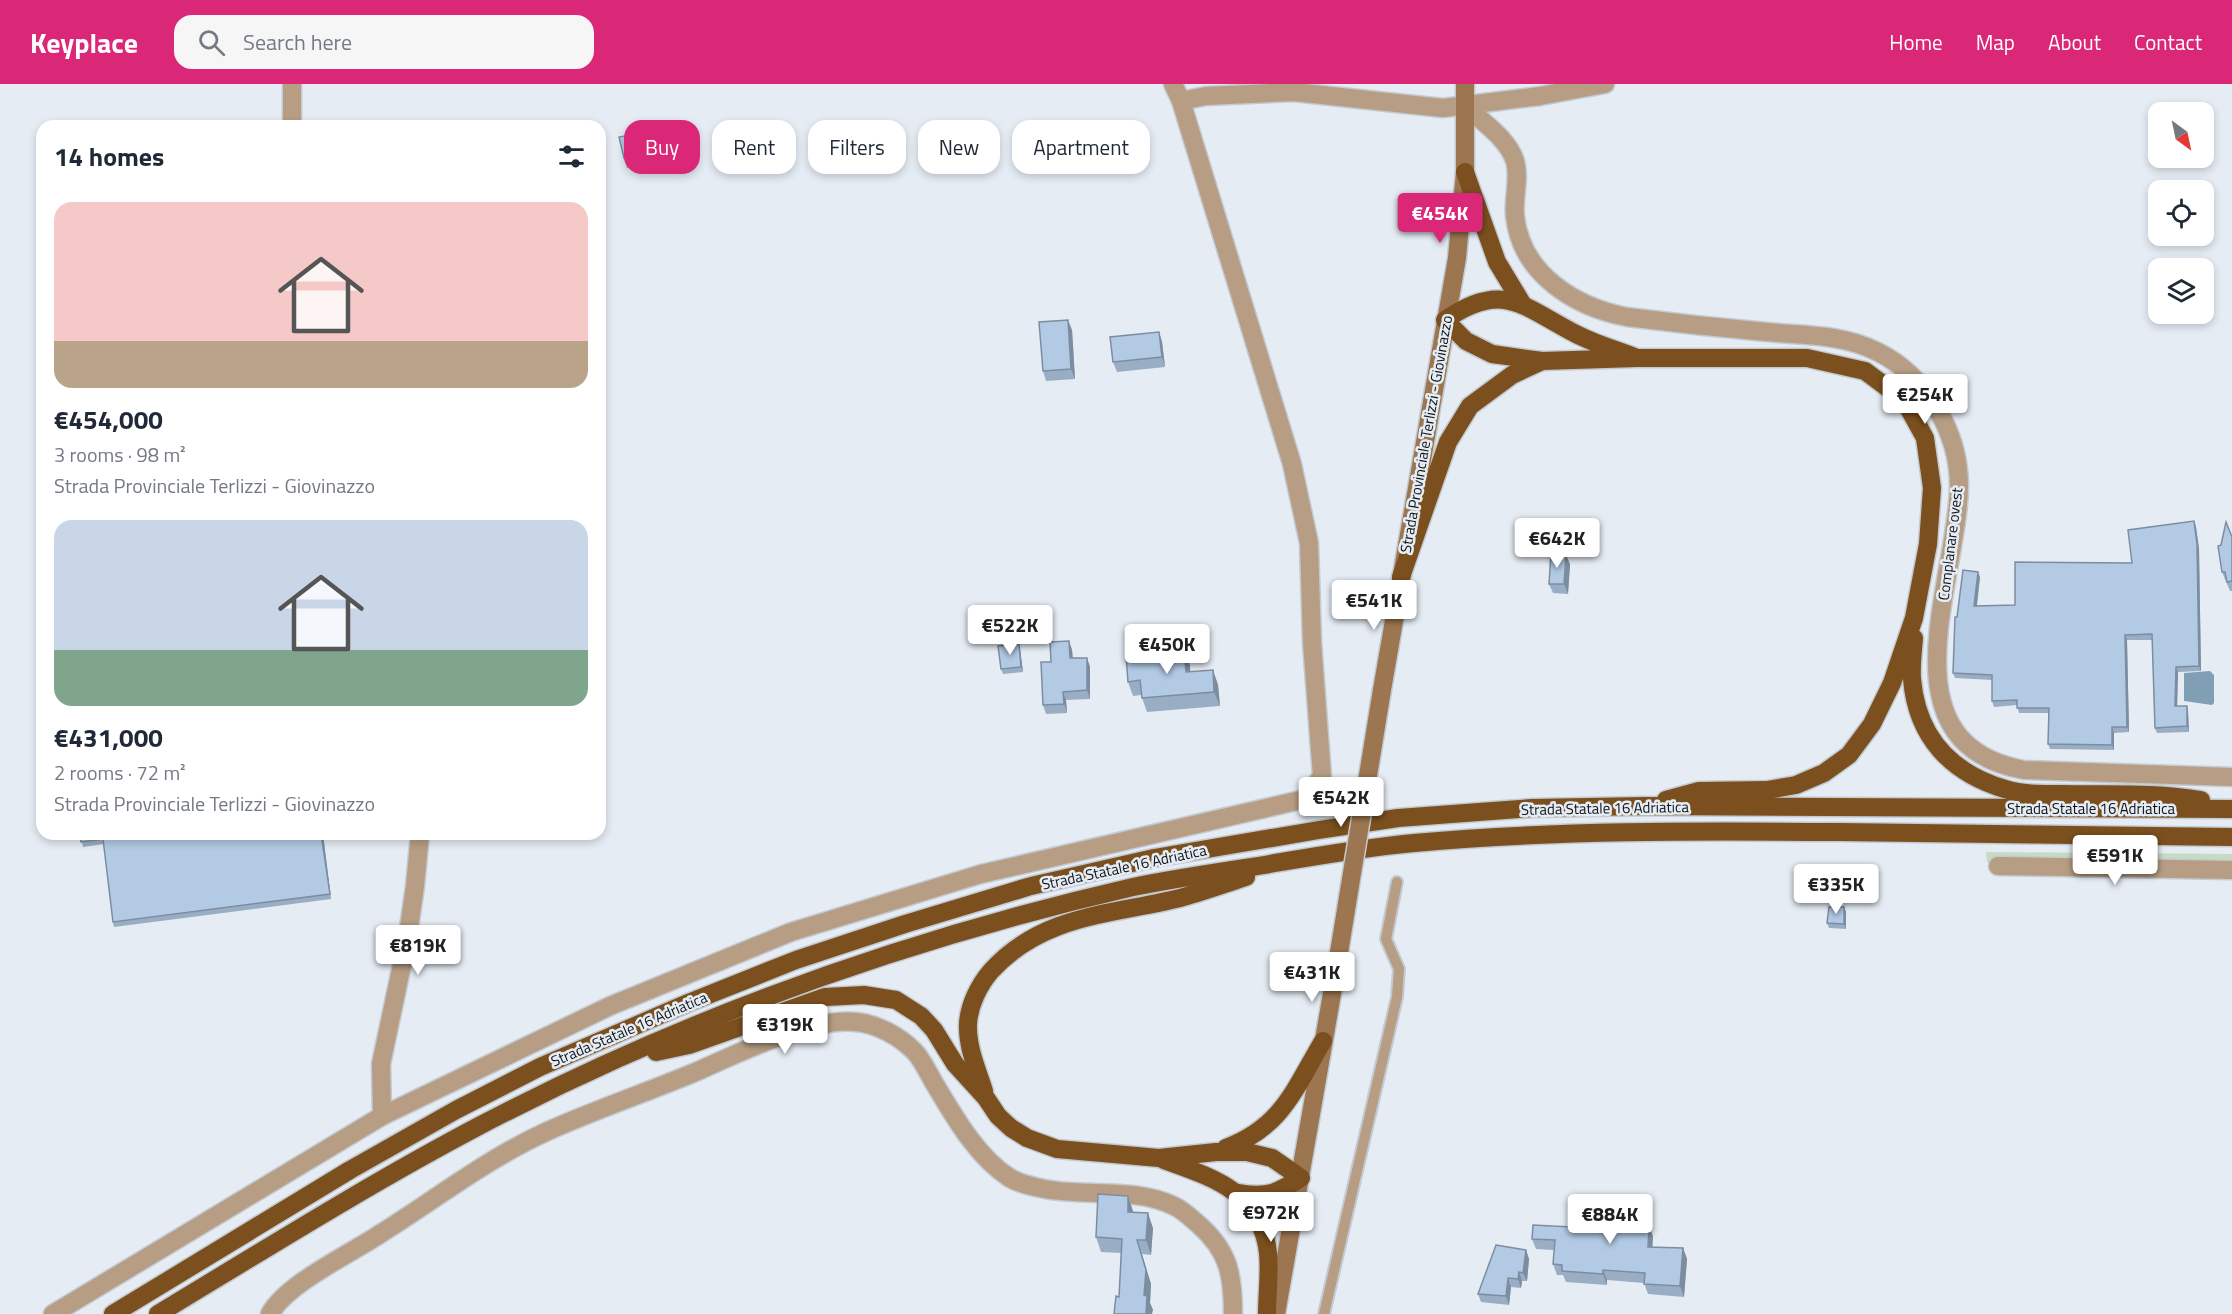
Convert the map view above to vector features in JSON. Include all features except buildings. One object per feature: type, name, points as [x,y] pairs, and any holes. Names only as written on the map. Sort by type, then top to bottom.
[{"type":"highway","points":[[1465,172],[1497,262],[1523,305]]},
{"type":"highway","points":[[1637,358],[1579,336],[1523,305],[1504,299],[1485,300],[1466,306],[1445,320],[1466,341],[1492,354],[1542,361],[1637,358],[1807,358],[1865,371],[1904,400],[1925,438],[1932,488],[1928,544],[1914,618],[1892,683],[1872,724],[1849,755],[1824,773],[1796,785],[1767,790],[1699,791],[1644,806]]},
{"type":"highway","points":[[1401,578],[1448,442],[1470,406],[1512,375],[1542,361]]},
{"type":"highway","points":[[1914,618],[1912,679],[1926,731],[1945,757],[1966,774],[2006,790],[2033,794],[2168,794],[2232,807]]},
{"type":"highway","name":"Strada Statale 16 Adriatica","points":[[112,1314],[350,1170],[456,1110],[540,1067],[688,1003],[807,956],[1031,886],[1154,858],[1398,818],[1532,808],[1644,806],[2232,807]]},
{"type":"highway","name":"Strada Statale 16 Adriatica","points":[[159,1314],[357,1194],[459,1137],[616,1060],[769,996],[875,959],[997,921],[1139,886],[1311,856],[1408,843],[1654,830],[2232,837]]},
{"type":"highway","points":[[986,1098],[969,1045],[968,1024],[972,1001],[985,978],[1003,958],[1032,937],[1064,923],[1181,897],[1311,856]]},
{"type":"highway","points":[[616,1060],[689,1045],[825,997],[864,995],[896,1000],[921,1016],[934,1030],[955,1064],[986,1098],[998,1116],[1011,1128],[1043,1145],[1057,1149],[1158,1158],[1216,1152],[1247,1152],[1272,1158],[1301,1178],[1278,1193],[1259,1197],[1239,1193],[1207,1175],[1158,1158]]},
{"type":"highway","points":[[1216,1152],[1245,1141],[1266,1127],[1288,1101],[1323,1041]]},
{"type":"highway","points":[[1239,1193],[1255,1211],[1263,1228],[1268,1254],[1267,1314]]},
{"type":"main road","name":"Strada Provinciale Terlizzi - Giovinazzo","points":[[1276,1314],[1457,258],[1465,172],[1465,84]]},
{"type":"street","points":[[292,84],[292,120]]},
{"type":"street","points":[[53,1314],[382,1116],[610,1006],[791,932],[981,874],[1305,799],[1322,776],[1312,642],[1310,543],[1292,464],[1181,101],[1173,84]]},
{"type":"street","points":[[1181,101],[1206,96],[1294,92],[1443,108],[1605,84]]},
{"type":"street","name":"Complanare ovest","points":[[1466,106],[1510,150],[1516,166],[1514,209],[1520,240],[1540,273],[1568,295],[1598,310],[1627,317],[1846,340],[1877,351],[1893,360],[1908,371],[1924,389],[1946,427],[1958,471],[1958,497],[1940,629],[1937,669],[1942,707],[1951,726],[1965,743],[1999,764],[2024,770],[2232,777]]},
{"type":"street","points":[[382,1116],[381,1064],[407,941],[419,840]]},
{"type":"street","points":[[1998,866],[2232,870]]},
{"type":"street","points":[[270,1314],[275,1304],[302,1283],[381,1234],[476,1170],[546,1132],[659,1088],[760,1044],[834,1021],[859,1022],[899,1038],[916,1053],[973,1143],[1011,1179],[1038,1188],[1067,1193],[1130,1195],[1152,1199],[1174,1206],[1191,1218],[1212,1236],[1231,1270],[1233,1314]]},
{"type":"lane","points":[[1324,1314],[1397,997],[1399,969],[1386,939],[1397,882]]},
{"type":"green space","points":[[1986,852],[2232,854],[2232,865],[1987,862]]},
{"type":"water","points":[[2210,671],[2214,675],[2214,703],[2212,705],[2184,701],[2184,673]]}]
